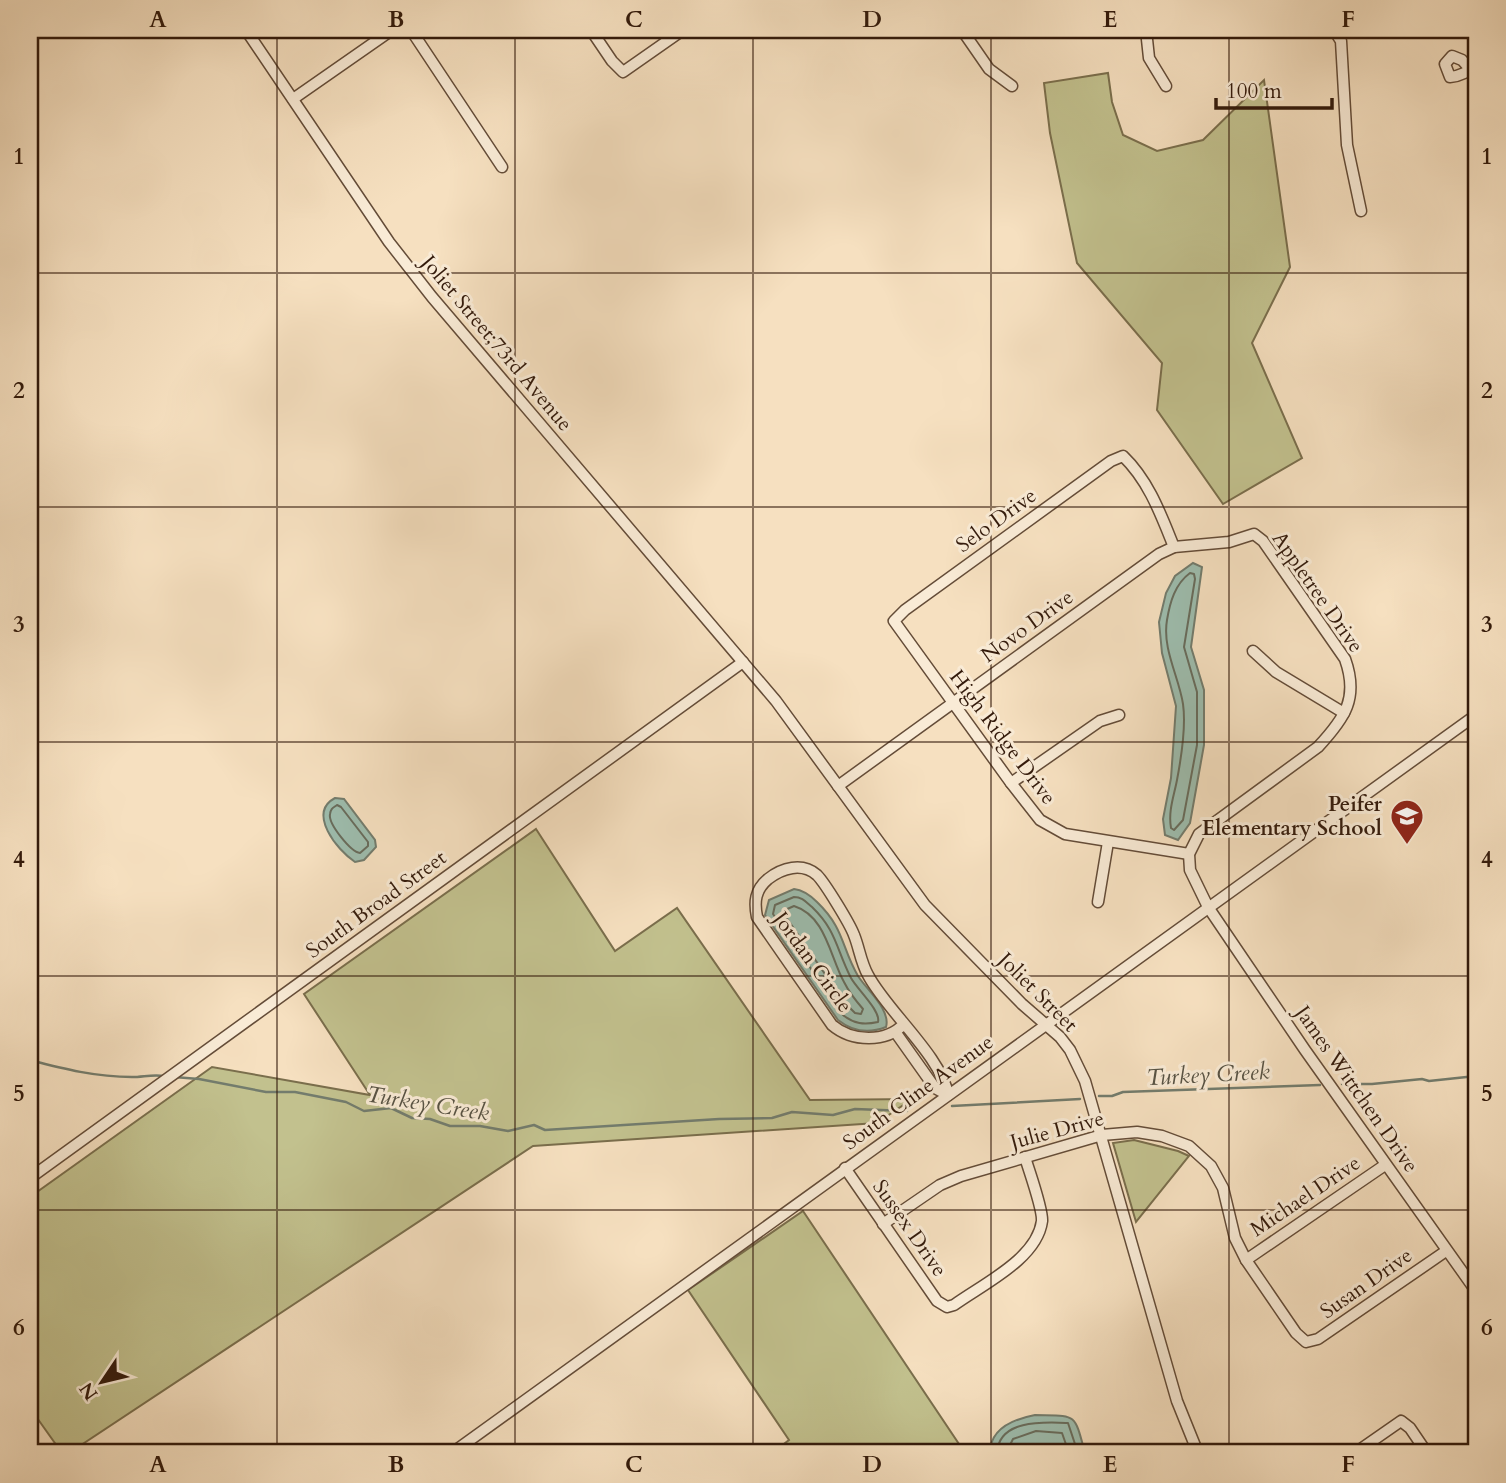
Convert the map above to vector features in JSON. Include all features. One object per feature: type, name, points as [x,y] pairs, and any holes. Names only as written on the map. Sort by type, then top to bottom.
[{"type":"street","name":"Joliet Street;73rd Avenue","points":[[246,30],[389,242],[432,297],[743,662]]},
{"type":"street","points":[[293,99],[392,30]]},
{"type":"street","points":[[411,30],[502,167]]},
{"type":"street","points":[[591,30],[623,72],[683,30]]},
{"type":"street","points":[[962,30],[989,69],[1012,86]]},
{"type":"street","points":[[1146,30],[1149,58],[1166,86]]},
{"type":"street","points":[[1334,30],[1341,41],[1347,145],[1361,211]]},
{"type":"street","name":"Selo Drive","points":[[894,621],[916,602],[1111,461],[1124,456],[1144,481],[1174,547]]},
{"type":"street","name":"Novo Drive","points":[[838,786],[1159,554],[1174,547],[1229,542],[1254,534]]},
{"type":"street","name":"Appletree Drive","points":[[1254,534],[1263,541],[1345,659],[1351,677],[1352,694],[1344,713]]},
{"type":"street","name":"High Ridge Drive","points":[[894,621],[1040,820],[1065,834],[1189,854]]},
{"type":"street","points":[[1189,854],[1199,834],[1318,747],[1333,731],[1344,713],[1276,671],[1253,651]]},
{"type":"street","name":"Joliet Street","points":[[743,662],[776,701],[925,905],[1022,1003],[1047,1024],[1070,1050],[1079,1067],[1102,1135],[1171,1382],[1198,1453]]},
{"type":"street","name":"South Broad Street","points":[[30,1178],[743,662]]},
{"type":"street","points":[[1011,783],[1100,721],[1119,715]]},
{"type":"street","name":"South Cline Avenue","points":[[452,1453],[1476,715]]},
{"type":"street","points":[[1098,902],[1108,842]]},
{"type":"street","name":"James Wittchen Drive","points":[[1189,854],[1190,870],[1208,907],[1385,1165],[1476,1291]]},
{"type":"street","name":"Jordan Circle","points":[[896,1033],[864,1038],[850,1036],[832,1025],[757,917],[754,903],[758,889],[769,878],[788,867],[800,868],[817,875],[852,930],[867,975],[946,1081],[948,1095]]},
{"type":"street","points":[[904,1024],[896,1033],[935,1088],[948,1095]]},
{"type":"street","name":"Julie Drive","points":[[883,1223],[951,1180],[1102,1135],[1137,1132],[1162,1136],[1189,1146],[1212,1166],[1223,1188],[1235,1238],[1245,1260],[1296,1334],[1306,1342]]},
{"type":"street","name":"Sussex Drive","points":[[845,1168],[937,1301],[947,1307],[954,1305],[1028,1252],[1037,1237],[1042,1218],[1025,1157]]},
{"type":"street","name":"Michael Drive","points":[[1245,1260],[1385,1165]]},
{"type":"street","name":"Susan Drive","points":[[1306,1342],[1318,1339],[1446,1251]]},
{"type":"street","points":[[1355,1453],[1401,1421],[1410,1427],[1427,1453]]},
{"type":"shaded area","points":[[1108,73],[1112,102],[1123,135],[1157,151],[1203,140],[1264,80],[1290,267],[1252,343],[1302,458],[1223,504],[1157,410],[1162,363],[1077,263],[1050,133],[1044,83]]},
{"type":"shaded area","points":[[536,829],[615,951],[677,908],[810,1100],[912,1099],[877,1123],[533,1146],[69,1453],[62,1453],[30,1408],[30,1197],[212,1067],[370,1095],[304,994]]},
{"type":"shaded area","points":[[1134,1140],[1189,1156],[1136,1222],[1113,1143]]},
{"type":"shaded area","points":[[803,1211],[965,1453],[772,1453],[789,1440],[688,1290]]},
{"type":"water","points":[[1193,563],[1202,567],[1191,647],[1204,690],[1204,745],[1190,823],[1178,840],[1165,835],[1163,819],[1171,778],[1176,706],[1162,653],[1159,622],[1166,593],[1175,576]]},
{"type":"water","points":[[335,798],[344,799],[375,840],[376,847],[364,860],[355,862],[340,849],[328,831],[324,813],[327,805]]},
{"type":"water","points":[[794,889],[812,897],[833,921],[858,976],[882,1007],[887,1021],[886,1027],[861,1031],[838,1020],[765,915],[769,900]]},
{"type":"water","points":[[1035,1415],[1072,1419],[1085,1453],[990,1453],[991,1444],[999,1431],[1012,1422]]},
{"type":"waterway","name":"Turkey Creek","points":[[30,1060],[106,1076],[164,1076]]},
{"type":"waterway","name":"Turkey Creek","points":[[1342,1084],[1422,1079],[1429,1081],[1476,1076]]},
{"type":"waterway","name":"Turkey Creek","points":[[174,1077],[266,1092],[295,1092],[346,1102],[364,1111],[391,1108],[412,1118],[430,1119],[450,1126],[480,1126],[508,1131],[534,1125],[545,1130],[772,1118],[792,1112],[833,1115],[855,1109],[907,1111]]},
{"type":"waterway","name":"Turkey Creek","points":[[1099,1096],[1112,1096],[1123,1092],[1320,1085]]},
{"type":"waterway","name":"Turkey Creek","points":[[952,1106],[1080,1099]]},
{"type":"place","name":"Peifer Elementary School","points":[[1407,846]]}]
